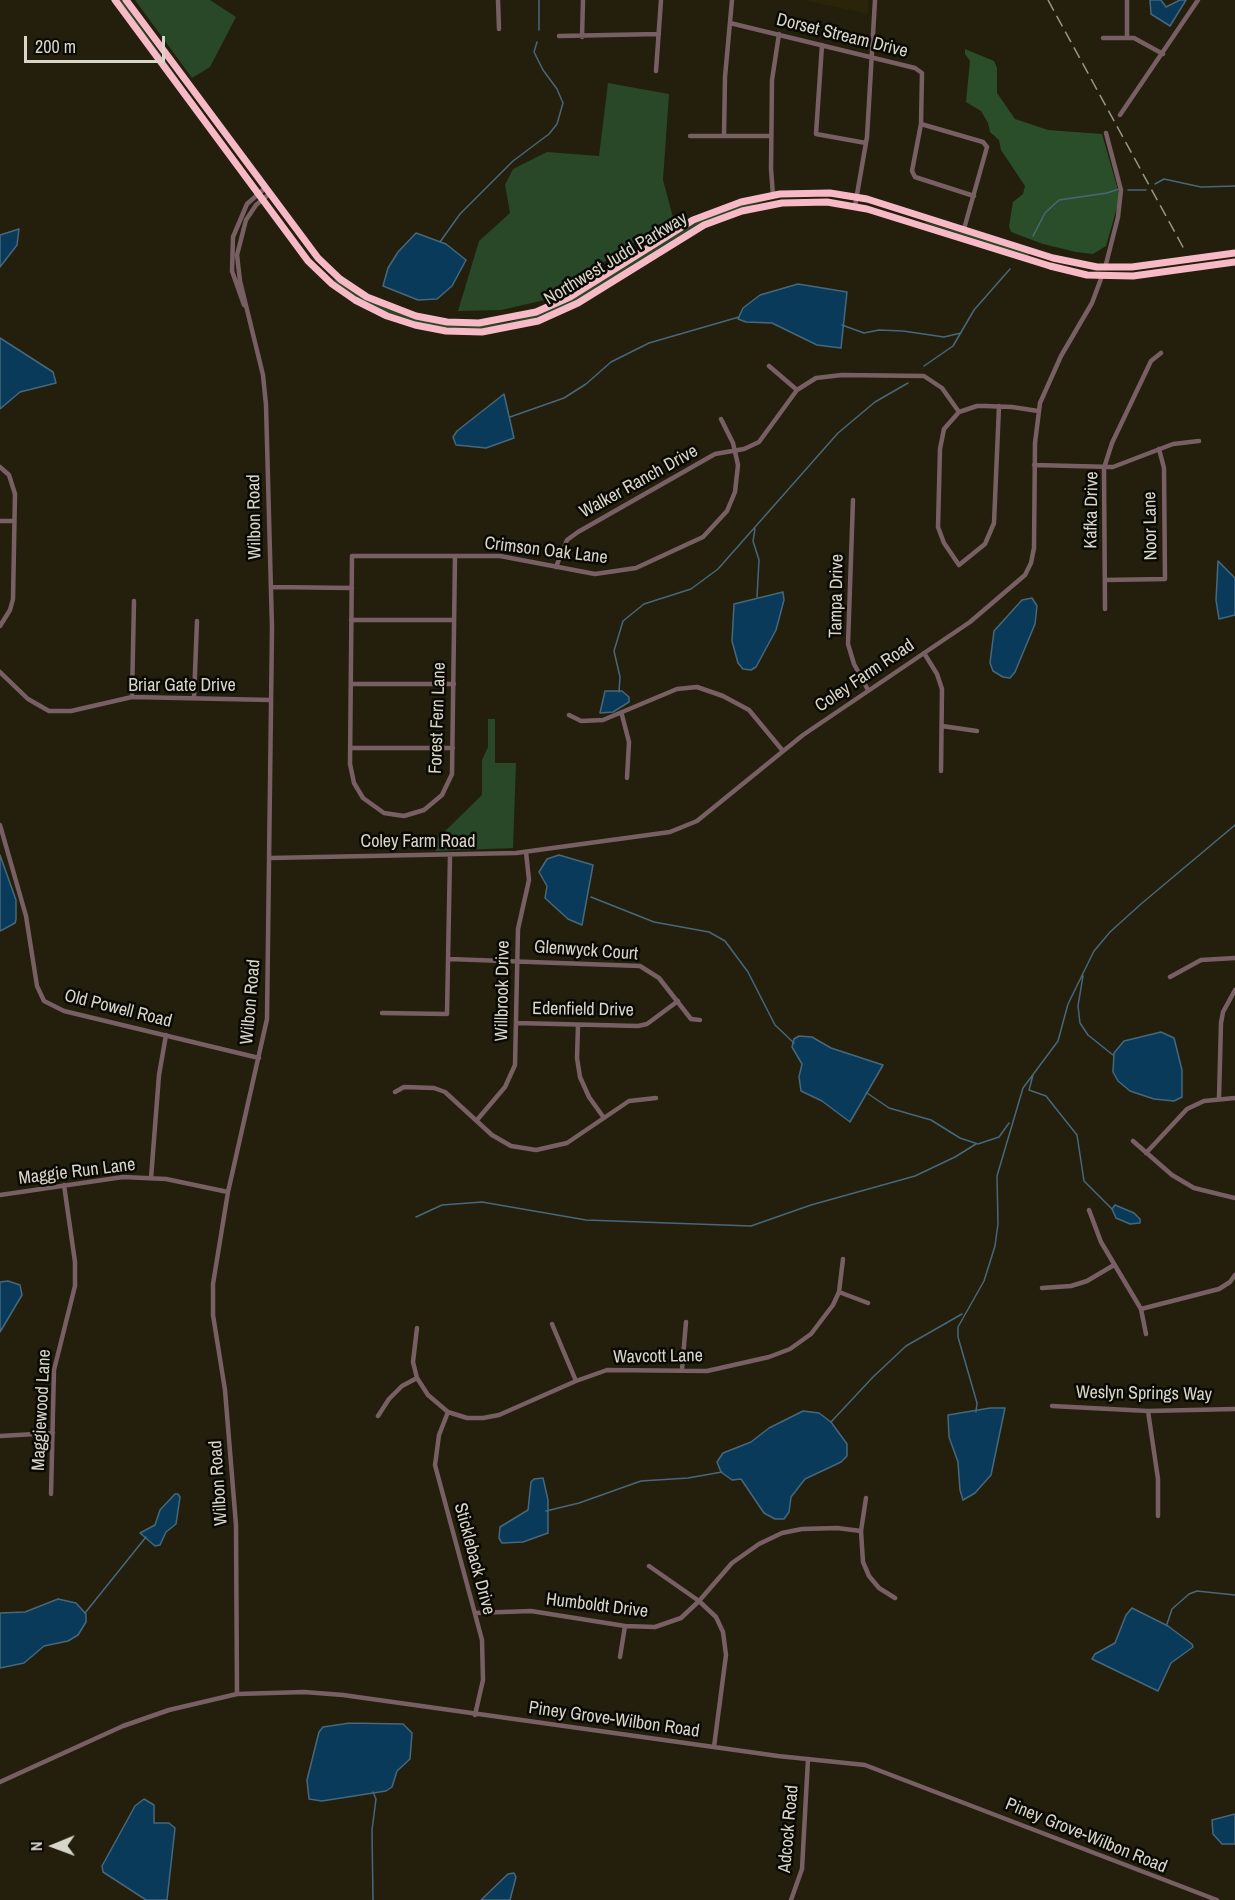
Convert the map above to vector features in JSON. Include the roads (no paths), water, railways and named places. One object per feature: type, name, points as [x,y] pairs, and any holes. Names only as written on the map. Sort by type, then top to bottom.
[{"type":"highway","name":"Northwest Judd Parkway","points":[[115,0],[308,261],[346,294],[377,312],[407,322],[467,332],[518,326],[560,312],[686,234],[731,214],[783,203],[817,202],[855,206],[1059,269],[1102,276],[1142,275],[1235,262]]},
{"type":"highway","name":"Northwest Judd Parkway","points":[[126,0],[266,192],[318,258],[359,292],[408,314],[438,321],[468,323],[510,319],[550,306],[577,293],[693,220],[731,205],[773,195],[819,193],[856,197],[1062,260],[1105,268],[1142,266],[1235,253]]},
{"type":"street","points":[[498,0],[499,29]]},
{"type":"street","points":[[582,36],[584,0]]},
{"type":"street","points":[[656,71],[661,0]]},
{"type":"street","points":[[724,136],[725,77],[732,0]]},
{"type":"street","points":[[855,206],[866,143],[875,0]]},
{"type":"street","points":[[1126,0],[1127,37]]},
{"type":"street","points":[[1120,115],[1198,0]]},
{"type":"street","name":"Dorset Stream Drive","points":[[730,23],[872,58],[922,73],[921,124],[912,171],[915,177],[974,196]]},
{"type":"street","points":[[559,36],[659,34]]},
{"type":"street","points":[[773,195],[772,80],[779,34]]},
{"type":"street","points":[[1103,38],[1127,37],[1140,40],[1163,54]]},
{"type":"street","points":[[822,45],[818,71],[816,134],[866,143]]},
{"type":"street","points":[[921,124],[983,142],[987,147],[964,229]]},
{"type":"street","name":"Coley Farm Road","points":[[270,858],[526,852],[684,828],[704,816],[783,751],[989,607],[1019,582],[1028,571],[1034,548],[1034,465],[1038,411],[1048,382],[1084,317],[1102,276],[1118,217],[1121,190],[1106,133]]},
{"type":"street","points":[[690,136],[771,136]]},
{"type":"street","name":"Wilbon Road","points":[[237,1694],[236,1516],[229,1430],[213,1295],[228,1192],[267,1018],[271,700],[265,386],[245,307],[233,277],[232,246],[243,210],[266,192]]},
{"type":"street","name":"Kafka Drive","points":[[1105,609],[1104,468],[1112,442],[1152,361],[1161,353]]},
{"type":"street","points":[[769,366],[797,390]]},
{"type":"street","name":"Walker Ranch Drive","points":[[556,567],[567,540],[578,532],[715,454],[750,447],[763,439],[797,390],[811,380],[825,376],[919,375],[937,383],[959,412]]},
{"type":"street","points":[[999,406],[994,523],[985,544],[959,565],[944,543],[938,520],[940,441],[947,426],[959,412],[977,406],[999,406],[1038,411]]},
{"type":"street","name":"Crimson Oak Lane","points":[[352,556],[516,558],[588,574],[621,573],[645,565],[703,537],[720,521],[733,500],[738,477],[736,451],[721,418]]},
{"type":"street","points":[[1034,465],[1104,468],[1129,463],[1173,444],[1199,441]]},
{"type":"street","name":"Noor Lane","points":[[1105,580],[1165,579],[1164,468],[1159,449]]},
{"type":"street","points":[[0,467],[9,475],[13,485],[14,521],[13,599],[10,610],[0,626]]},
{"type":"street","name":"Tampa Drive","points":[[853,500],[849,644],[854,664],[868,690]]},
{"type":"street","points":[[0,521],[14,521]]},
{"type":"street","name":"Forest Fern Lane","points":[[352,556],[351,774],[363,798],[384,813],[404,816],[424,810],[442,795],[452,774],[455,556]]},
{"type":"street","points":[[270,586],[352,588]]},
{"type":"street","points":[[132,697],[134,601]]},
{"type":"street","points":[[351,620],[454,620]]},
{"type":"street","points":[[194,698],[197,621]]},
{"type":"street","points":[[924,653],[941,684],[941,771]]},
{"type":"street","name":"Briar Gate Drive","points":[[0,672],[27,699],[49,711],[70,711],[132,697],[271,700]]},
{"type":"street","points":[[351,684],[454,684]]},
{"type":"street","points":[[569,714],[587,722],[622,715],[678,689],[700,688],[733,700],[749,710],[783,751]]},
{"type":"street","points":[[622,715],[629,742],[627,778]]},
{"type":"street","points":[[942,726],[977,731]]},
{"type":"street","points":[[350,748],[453,748]]},
{"type":"street","name":"Old Powell Road","points":[[0,825],[24,908],[37,986],[44,1001],[64,1011],[259,1058]]},
{"type":"street","name":"Willbrook Drive","points":[[477,1120],[505,1087],[515,1065],[520,922],[529,880],[526,852]]},
{"type":"street","points":[[382,1013],[447,1014],[450,855]]},
{"type":"street","points":[[1170,977],[1201,960],[1235,958]]},
{"type":"street","name":"Glenwyck Court","points":[[449,959],[640,966],[659,978],[691,1018],[700,1020]]},
{"type":"street","points":[[1219,1098],[1221,1023],[1235,990]]},
{"type":"street","name":"Edenfield Drive","points":[[517,1023],[638,1026],[646,1024],[678,1001]]},
{"type":"street","points":[[578,1025],[577,1058],[580,1077],[589,1096],[604,1118]]},
{"type":"street","points":[[151,1178],[159,1075],[166,1035]]},
{"type":"street","points":[[395,1092],[404,1087],[434,1088],[445,1092],[492,1135],[511,1146],[536,1150],[567,1143],[629,1101],[656,1098]]},
{"type":"street","points":[[1146,1153],[1187,1109],[1204,1101],[1235,1098]]},
{"type":"street","points":[[1133,1141],[1172,1175],[1194,1188],[1235,1198]]},
{"type":"street","name":"Maggie Run Lane","points":[[0,1195],[123,1177],[151,1178],[228,1192]]},
{"type":"street","name":"Maggiewood Lane","points":[[51,1494],[55,1360],[72,1301],[75,1279],[64,1185]]},
{"type":"street","points":[[1089,1210],[1101,1242],[1141,1309],[1146,1334]]},
{"type":"street","name":"Wavcott Lane","points":[[448,1412],[467,1418],[499,1415],[576,1381],[618,1369],[707,1371],[733,1367],[790,1349],[811,1334],[825,1318],[839,1292],[843,1259]]},
{"type":"street","points":[[1042,1288],[1071,1286],[1087,1281],[1114,1265]]},
{"type":"street","points":[[1141,1309],[1219,1289],[1235,1275]]},
{"type":"street","points":[[839,1292],[868,1303]]},
{"type":"street","points":[[682,1369],[686,1322]]},
{"type":"street","points":[[552,1324],[576,1381]]},
{"type":"street","points":[[417,1328],[413,1347],[417,1378],[429,1395],[448,1412]]},
{"type":"street","points":[[378,1416],[395,1392],[417,1378]]},
{"type":"street","name":"Weslyn Springs Way","points":[[1052,1406],[1148,1411],[1235,1409]]},
{"type":"street","points":[[1148,1411],[1158,1479],[1158,1516]]},
{"type":"street","name":"Stickleback Drive","points":[[448,1412],[437,1443],[435,1465],[484,1652],[483,1680],[475,1715]]},
{"type":"street","points":[[0,1436],[53,1433]]},
{"type":"street","points":[[866,1498],[860,1549],[869,1576],[879,1588],[895,1598]]},
{"type":"street","name":"Humboldt Drive","points":[[475,1613],[523,1610],[625,1626],[656,1627],[681,1618],[732,1563],[759,1544],[782,1533],[802,1529],[837,1528],[861,1532]]},
{"type":"street","points":[[650,1566],[699,1601],[716,1617],[723,1632],[726,1654],[714,1747]]},
{"type":"street","points":[[620,1657],[625,1626]]},
{"type":"street","name":"Piney Grove-Wilbon Road","points":[[0,1782],[145,1718],[237,1694],[304,1692],[333,1694],[714,1747],[865,1765],[1191,1892],[1217,1900]]},
{"type":"street","name":"Adcock Road","points":[[791,1900],[802,1869],[808,1759]]},
{"type":"street","points":[[1190,1900],[1191,1892]]},
{"type":"water","points":[[1150,0],[1161,0],[1166,7],[1180,0],[1186,0],[1170,26],[1151,14]]},
{"type":"water","points":[[19,229],[17,245],[0,267],[0,235]]},
{"type":"water","points":[[416,233],[446,244],[466,260],[452,286],[437,299],[418,300],[383,286],[388,268],[398,252]]},
{"type":"water","points":[[798,284],[847,292],[841,348],[817,345],[772,323],[746,322],[738,319],[743,308],[760,295]]},
{"type":"water","points":[[0,338],[53,372],[56,383],[20,392],[0,409]]},
{"type":"water","points":[[504,394],[514,438],[486,448],[456,445],[453,437],[457,431]]},
{"type":"water","points":[[1218,561],[1235,578],[1235,615],[1219,619],[1216,600]]},
{"type":"water","points":[[783,592],[784,600],[776,630],[756,667],[751,670],[743,669],[738,663],[732,641],[734,604]]},
{"type":"water","points":[[1032,598],[1037,606],[1035,624],[1015,672],[1010,678],[1003,677],[993,671],[990,663],[994,631],[1022,600]]},
{"type":"water","points":[[605,691],[622,691],[629,697],[629,702],[613,712],[600,713]]},
{"type":"water","points":[[0,855],[16,900],[16,919],[15,923],[0,931]]},
{"type":"water","points":[[559,855],[593,865],[582,925],[568,919],[545,898],[547,886],[539,872],[547,859]]},
{"type":"water","points":[[1161,1032],[1174,1038],[1182,1070],[1182,1097],[1174,1101],[1154,1099],[1130,1091],[1118,1081],[1113,1072],[1114,1053],[1124,1041]]},
{"type":"water","points":[[799,1036],[812,1037],[831,1048],[883,1065],[850,1122],[822,1101],[801,1091],[799,1077],[802,1064],[792,1047],[794,1039]]},
{"type":"water","points":[[1115,1205],[1134,1213],[1140,1219],[1140,1223],[1130,1224],[1116,1218],[1112,1209]]},
{"type":"water","points":[[8,1281],[20,1285],[22,1295],[0,1332],[0,1282]]},
{"type":"water","points":[[990,1408],[1005,1408],[991,1475],[975,1493],[963,1500],[958,1462],[949,1437],[948,1415]]},
{"type":"water","points":[[803,1411],[819,1413],[831,1422],[847,1444],[847,1456],[841,1462],[805,1479],[791,1497],[789,1512],[784,1519],[775,1519],[764,1513],[741,1479],[732,1480],[721,1472],[717,1462],[723,1453],[751,1442],[769,1428]]},
{"type":"water","points":[[543,1478],[548,1500],[548,1533],[523,1542],[502,1543],[499,1538],[500,1527],[528,1510],[531,1482],[534,1479]]},
{"type":"water","points":[[175,1494],[180,1497],[176,1524],[166,1532],[160,1545],[155,1546],[140,1533],[155,1525],[160,1510]]},
{"type":"water","points":[[58,1599],[76,1603],[86,1614],[86,1622],[78,1635],[68,1641],[44,1646],[24,1663],[0,1668],[0,1613],[25,1612]]},
{"type":"water","points":[[1132,1608],[1168,1626],[1193,1647],[1171,1663],[1158,1691],[1092,1659],[1095,1654],[1115,1643],[1126,1615]]},
{"type":"water","points":[[350,1723],[403,1724],[412,1733],[410,1759],[397,1771],[392,1787],[386,1791],[322,1801],[309,1799],[307,1780],[319,1732],[323,1727]]},
{"type":"water","points":[[144,1799],[154,1805],[154,1823],[169,1823],[175,1828],[167,1900],[146,1900],[103,1872],[102,1866],[135,1806]]},
{"type":"water","points":[[1235,1814],[1235,1844],[1222,1844],[1213,1834],[1212,1820]]},
{"type":"water","points":[[514,1873],[516,1877],[510,1900],[481,1900],[508,1874]]},
{"type":"waterway","points":[[539,0],[539,30]]},
{"type":"waterway","points":[[440,242],[460,214],[513,161],[549,134],[557,124],[563,103],[534,52],[537,42]]},
{"type":"waterway","points":[[1155,184],[1164,179],[1201,187],[1235,186]]},
{"type":"waterway","points":[[1033,236],[1045,213],[1059,200],[1119,189]]},
{"type":"waterway","points":[[1128,190],[1146,190]]},
{"type":"waterway","points":[[924,366],[953,346],[974,310],[1010,269]]},
{"type":"waterway","points":[[510,417],[564,398],[586,384],[611,362],[649,343],[739,317]]},
{"type":"waterway","points":[[842,325],[864,333],[879,330],[903,331],[944,337],[961,333]]},
{"type":"waterway","points":[[619,692],[620,677],[614,651],[623,621],[644,604],[691,589],[718,569],[838,433],[875,402],[908,383]]},
{"type":"waterway","points":[[755,529],[753,541],[759,560],[757,597]]},
{"type":"waterway","points":[[976,1412],[977,1403],[958,1337],[958,1327],[984,1281],[995,1246],[998,1224],[997,1176],[1023,1088],[1058,1041],[1068,1004],[1094,951],[1110,932],[1141,904],[1235,825]]},
{"type":"waterway","points":[[591,897],[654,922],[709,932],[725,941],[748,972],[775,1025],[794,1043]]},
{"type":"waterway","points":[[1083,976],[1078,1006],[1080,1023],[1088,1035],[1113,1055]]},
{"type":"waterway","points":[[1033,1075],[1029,1090],[1046,1096],[1077,1135],[1084,1181],[1112,1209]]},
{"type":"waterway","points":[[867,1093],[889,1108],[931,1120],[960,1138],[978,1144],[999,1137],[1009,1123]]},
{"type":"waterway","points":[[416,1217],[442,1205],[482,1202],[586,1220],[751,1226],[811,1205],[915,1176],[976,1144]]},
{"type":"waterway","points":[[831,1422],[906,1346],[962,1314]]},
{"type":"waterway","points":[[546,1511],[579,1503],[641,1481],[688,1478],[722,1472]]},
{"type":"waterway","points":[[85,1613],[146,1537]]},
{"type":"waterway","points":[[1167,1624],[1172,1609],[1189,1594],[1197,1591],[1235,1595]]},
{"type":"waterway","points":[[373,1792],[376,1799],[372,1830],[373,1900]]},
{"type":"railway","points":[[1048,0],[1184,249]]}]
